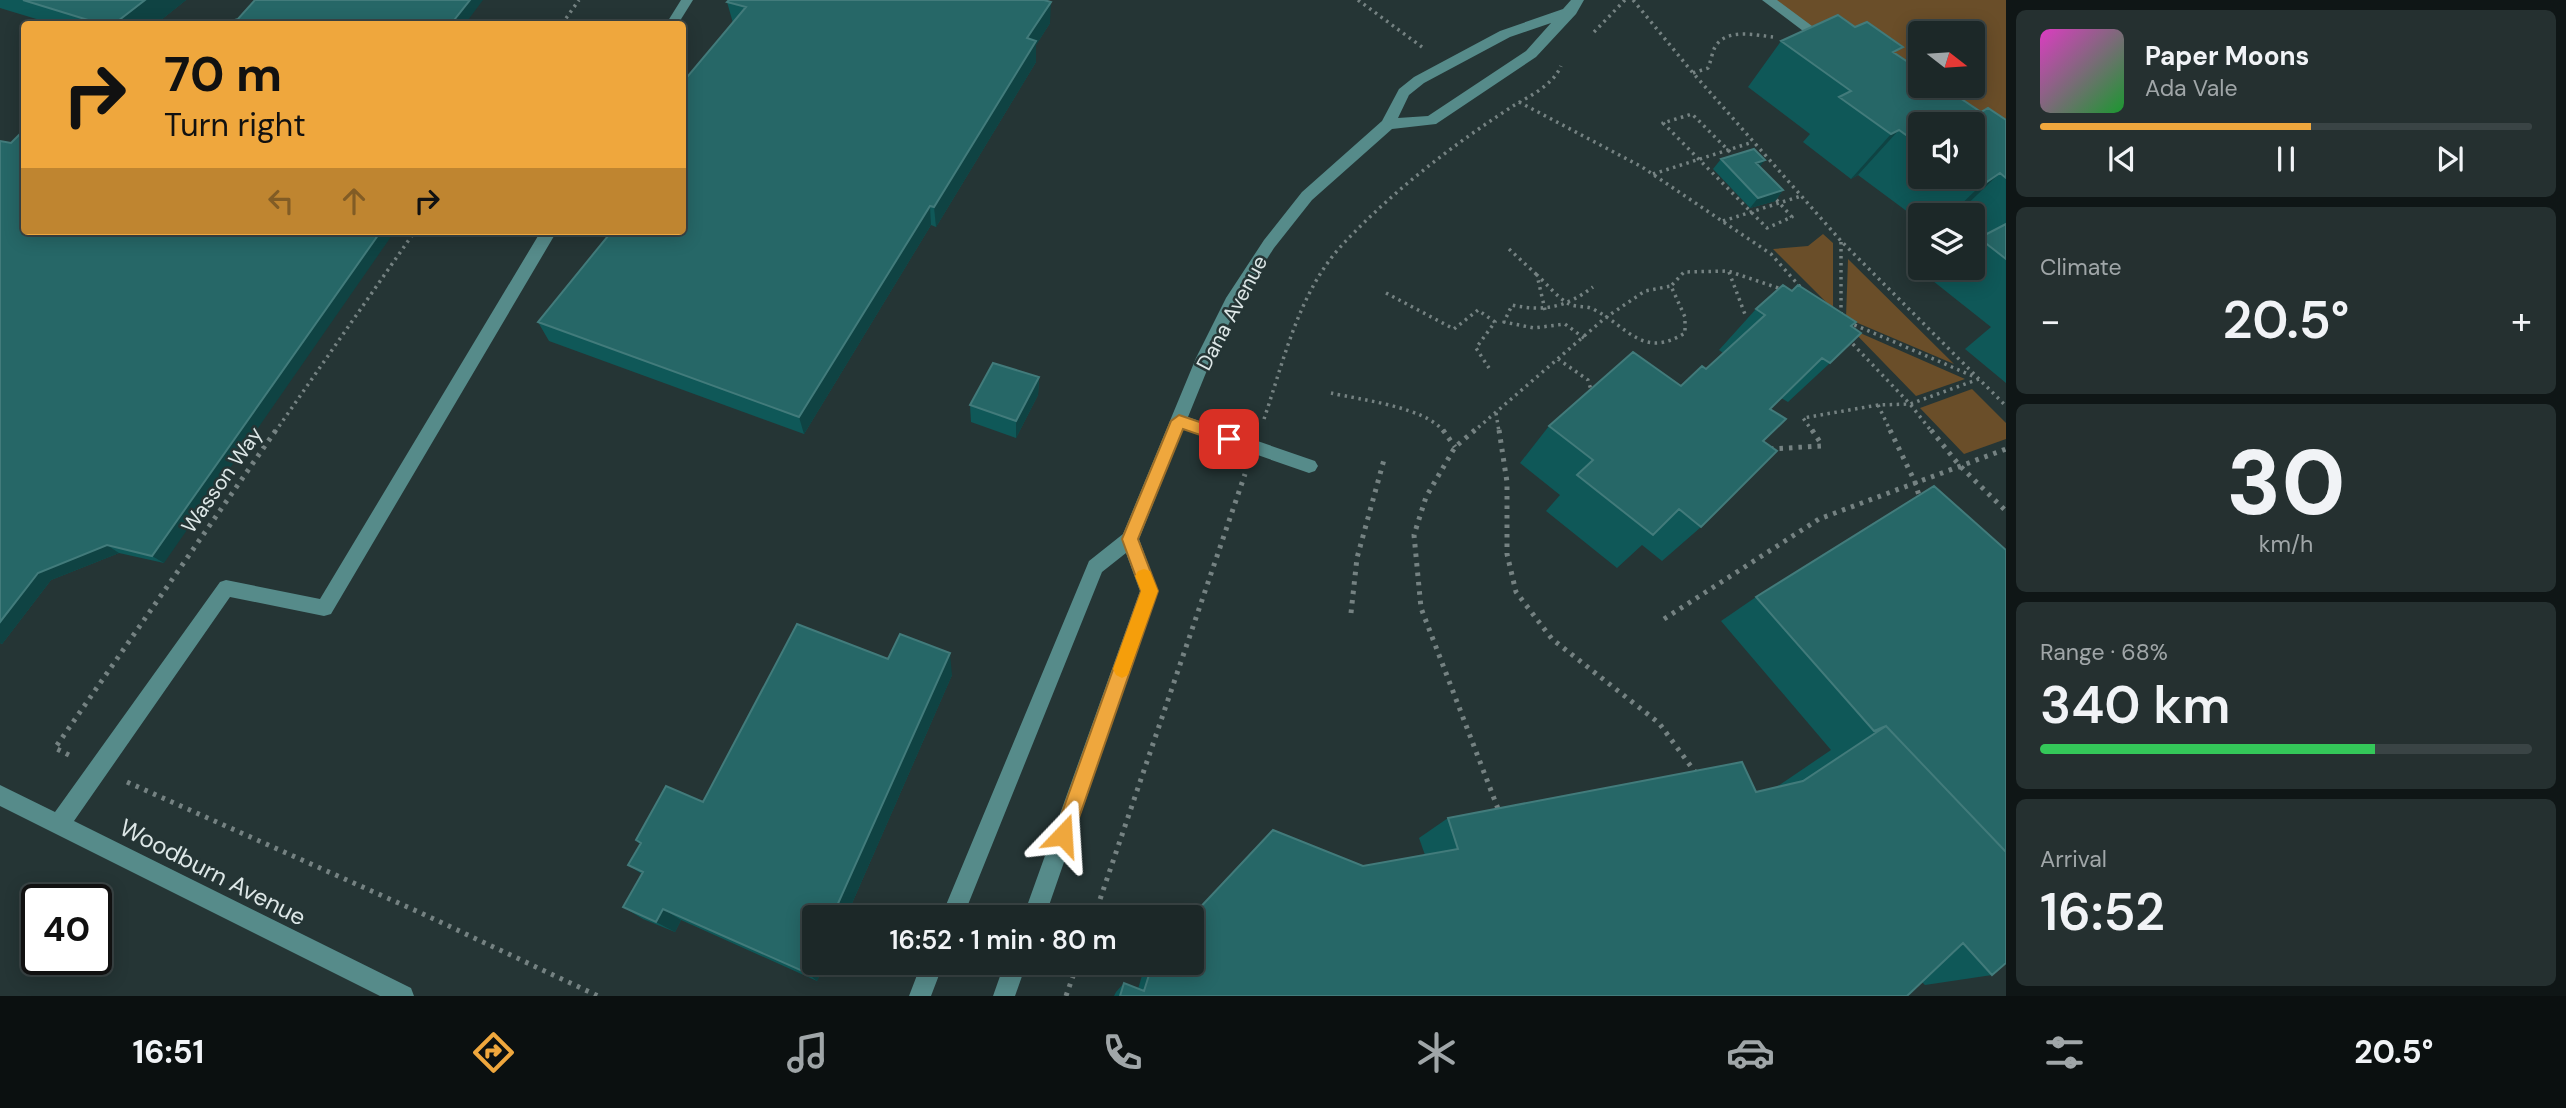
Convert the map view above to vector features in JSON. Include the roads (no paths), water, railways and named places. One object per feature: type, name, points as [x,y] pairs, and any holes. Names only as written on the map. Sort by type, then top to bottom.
[{"type":"street","points":[[674,21],[687,0]]},
{"type":"street","points":[[1768,0],[1843,54]]},
{"type":"street","name":"Dana Avenue","points":[[1388,124],[1431,121],[1531,54],[1575,6]]},
{"type":"street","name":"Dana Avenue","points":[[957,905],[1095,567],[1130,539],[1204,358],[1234,298],[1269,244],[1307,196],[1388,124],[1404,92],[1419,80],[1505,34],[1575,6]]},
{"type":"street","points":[[59,824],[226,588],[324,608],[547,235]]},
{"type":"street","points":[[1179,421],[1309,466]]},
{"type":"street","points":[[1038,905],[1149,591],[1130,539]]},
{"type":"street","name":"Woodburn Avenue","points":[[0,795],[403,996]]},
{"type":"street","points":[[920,996],[928,975]]},
{"type":"street","points":[[1004,996],[1011,975]]}]
